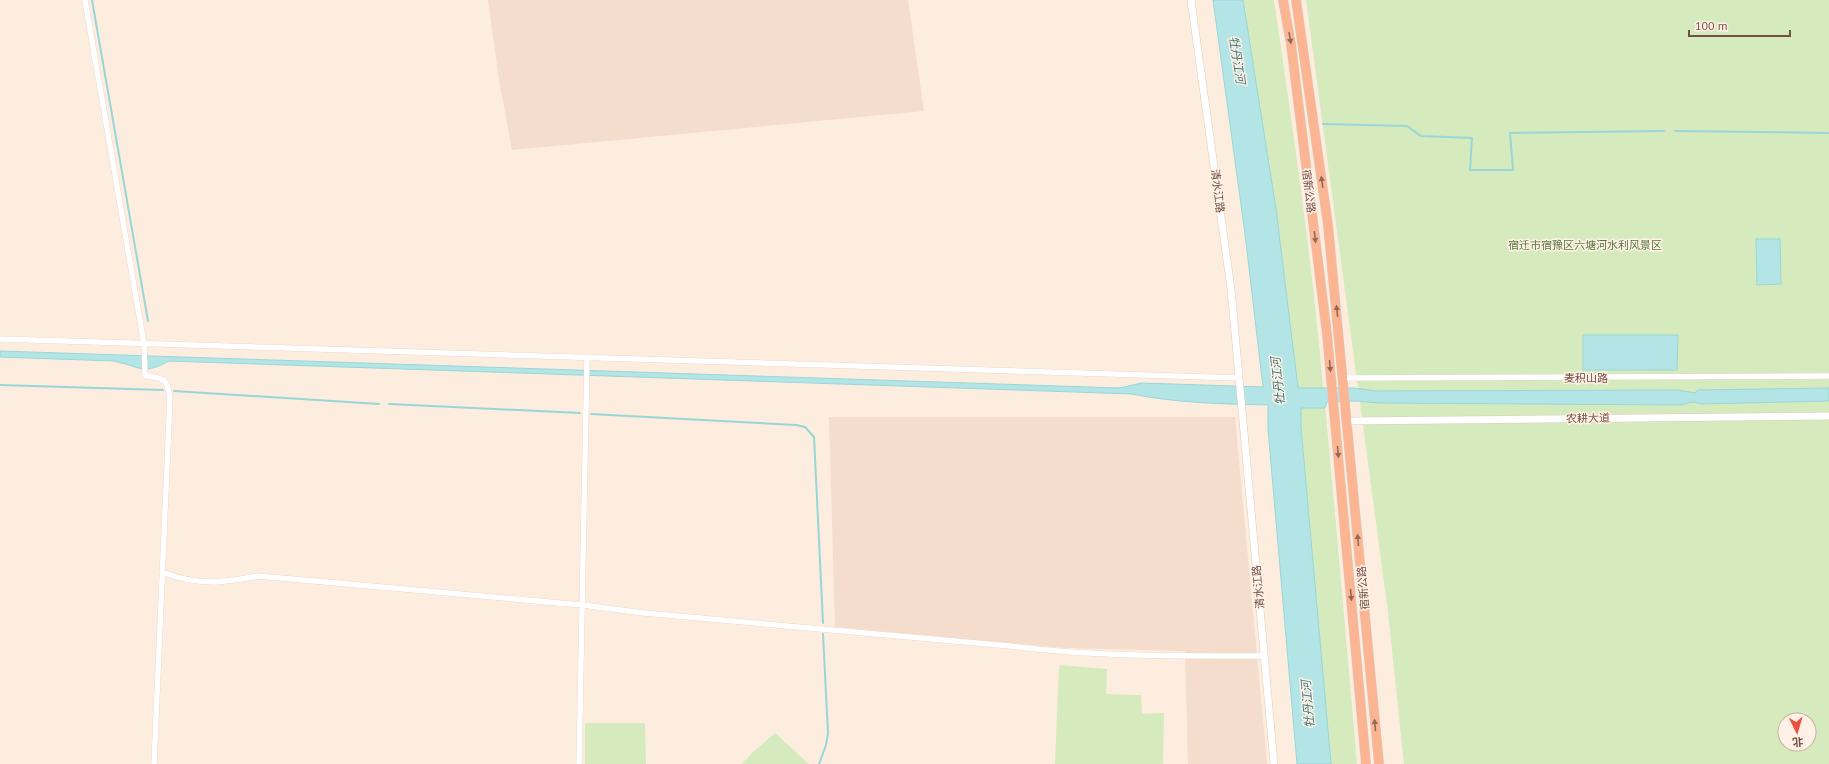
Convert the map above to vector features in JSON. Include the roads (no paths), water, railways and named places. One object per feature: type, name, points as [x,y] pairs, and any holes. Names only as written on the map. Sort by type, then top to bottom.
[{"type":"highway","name":"宿新公路","points":[[1283,0],[1291,44],[1327,334],[1366,764]]},
{"type":"highway","name":"宿新公路","points":[[1296,0],[1328,225],[1379,764]]},
{"type":"street","points":[[85,0],[144,344],[145,375],[164,379],[167,383],[170,397],[154,764]]},
{"type":"street","name":"清水江路","points":[[1191,0],[1220,208],[1239,380],[1274,764]]},
{"type":"street","points":[[0,339],[586,360],[1239,380]]},
{"type":"street","points":[[579,764],[586,360]]},
{"type":"street","name":"麦积山路","points":[[1343,380],[1829,376]]},
{"type":"street","name":"农耕大道","points":[[1347,416],[1829,416]]},
{"type":"street","points":[[162,572],[192,582],[216,583],[258,576],[582,604],[644,613],[1010,646],[1070,653],[1176,657],[1264,656]]},
{"type":"water","name":"牡丹江河","points":[[1213,0],[1243,0],[1276,209],[1298,388],[1354,388],[1376,391],[1677,390],[1695,393],[1698,390],[1829,388],[1829,401],[1701,404],[1692,402],[1683,405],[1379,403],[1356,401],[1327,402],[1325,408],[1301,408],[1301,427],[1331,764],[1297,764],[1268,429],[1268,405],[1183,401],[1132,394],[169,361],[160,366],[146,369],[113,361],[0,357],[0,351],[1119,388],[1142,383],[1263,387],[1245,234]]},
{"type":"water","points":[[1756,239],[1780,239],[1781,284],[1757,285]]},
{"type":"water","points":[[1583,335],[1678,335],[1677,370],[1583,370]]},
{"type":"waterway","points":[[92,0],[148,321]]},
{"type":"waterway","points":[[1323,124],[1407,126],[1421,136],[1472,138],[1470,170],[1513,170],[1510,133],[1664,131]]},
{"type":"waterway","points":[[1675,131],[1829,133]]},
{"type":"waterway","points":[[0,385],[163,390]]},
{"type":"waterway","points":[[174,391],[379,404]]},
{"type":"waterway","points":[[389,404],[580,413]]},
{"type":"waterway","points":[[591,414],[796,425],[805,427],[814,437],[823,623]]},
{"type":"waterway","points":[[819,764],[826,745],[828,733],[823,634]]},
{"type":"park label","name":"宿迁市宿豫区六塘河水利风景区","points":[[1585,245]]}]
